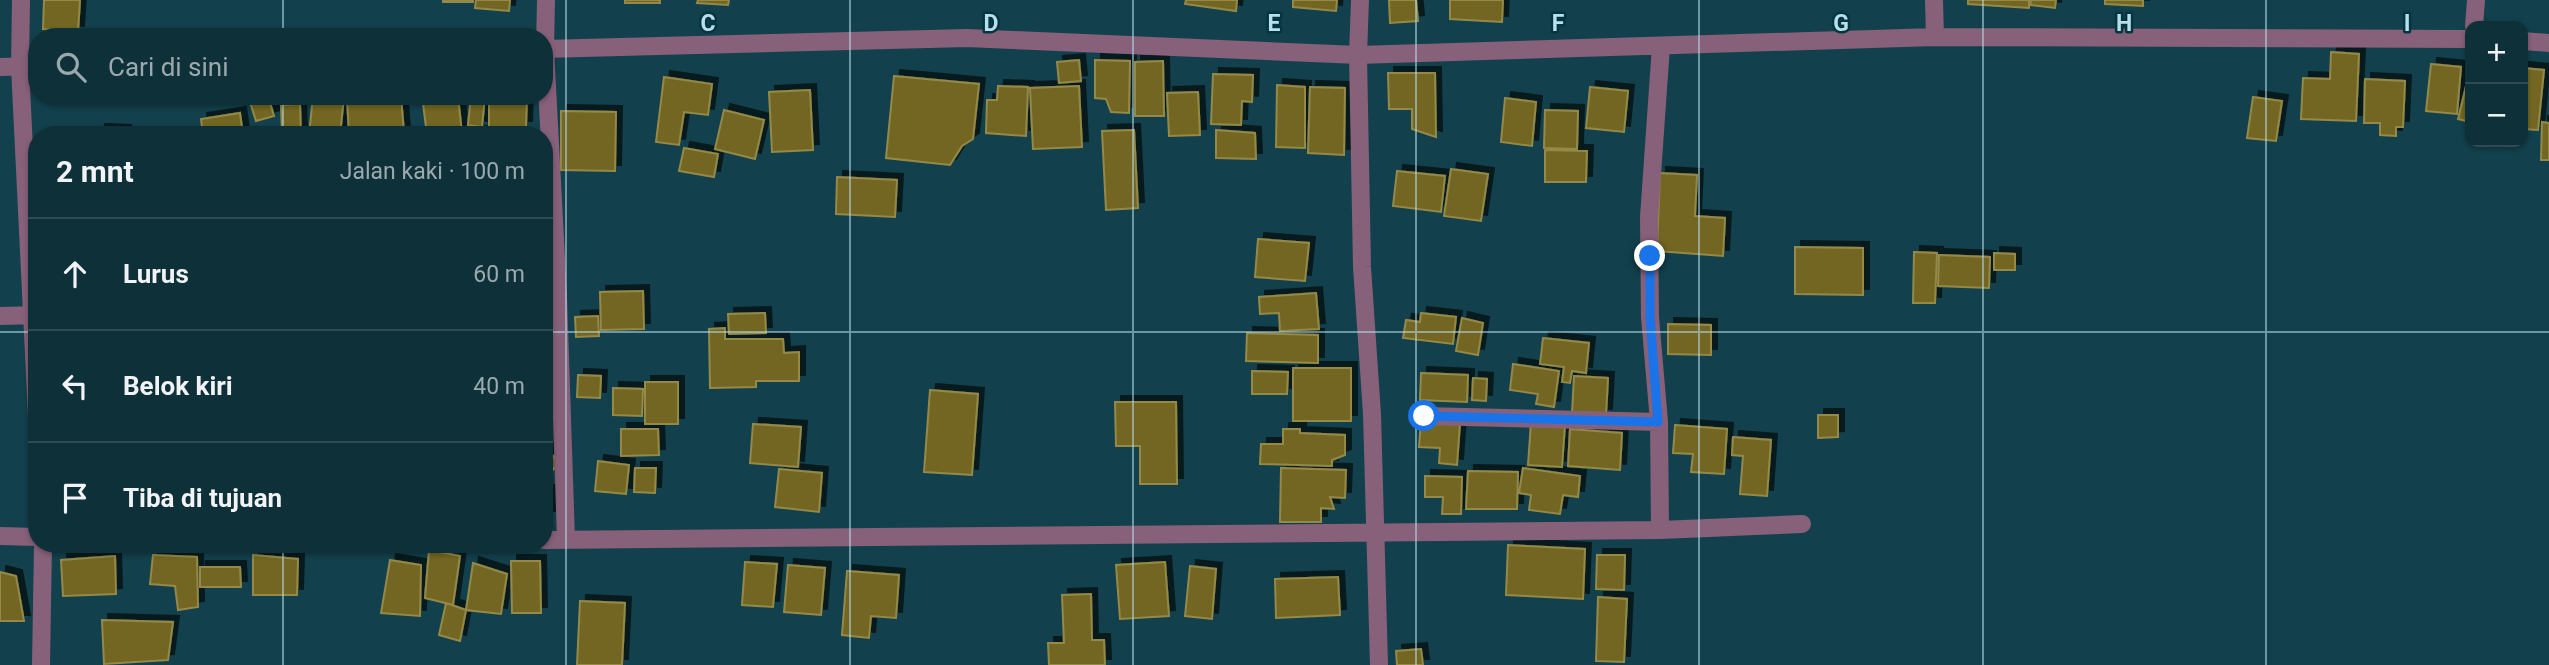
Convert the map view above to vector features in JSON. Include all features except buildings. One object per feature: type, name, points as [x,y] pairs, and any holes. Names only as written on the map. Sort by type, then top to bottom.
[{"type":"street","points":[[0,67],[28,66],[21,0]]},
{"type":"street","points":[[545,28],[546,0]]},
{"type":"street","points":[[1360,0],[1358,55],[1362,267],[1372,414],[1379,665]]},
{"type":"street","points":[[1934,0],[1935,37]]},
{"type":"street","points":[[2474,21],[2476,0]]},
{"type":"street","points":[[553,49],[967,38],[1358,55],[1935,37],[2465,39]]},
{"type":"street","points":[[2528,41],[2549,43]]},
{"type":"street","points":[[1660,530],[1658,422],[1650,317],[1649,217],[1661,46]]},
{"type":"street","points":[[29,105],[29,126]]},
{"type":"street","points":[[547,105],[548,126]]},
{"type":"street","points":[[553,208],[566,540]]},
{"type":"street","points":[[0,316],[28,315]]},
{"type":"street","points":[[1424,416],[1658,422]]},
{"type":"street","points":[[553,540],[1660,530],[1802,524]]},
{"type":"street","points":[[0,536],[28,537]]},
{"type":"street","points":[[41,665],[43,553]]},
{"type":"route","points":[[1424,416],[1658,422],[1650,317],[1650,256]]}]
